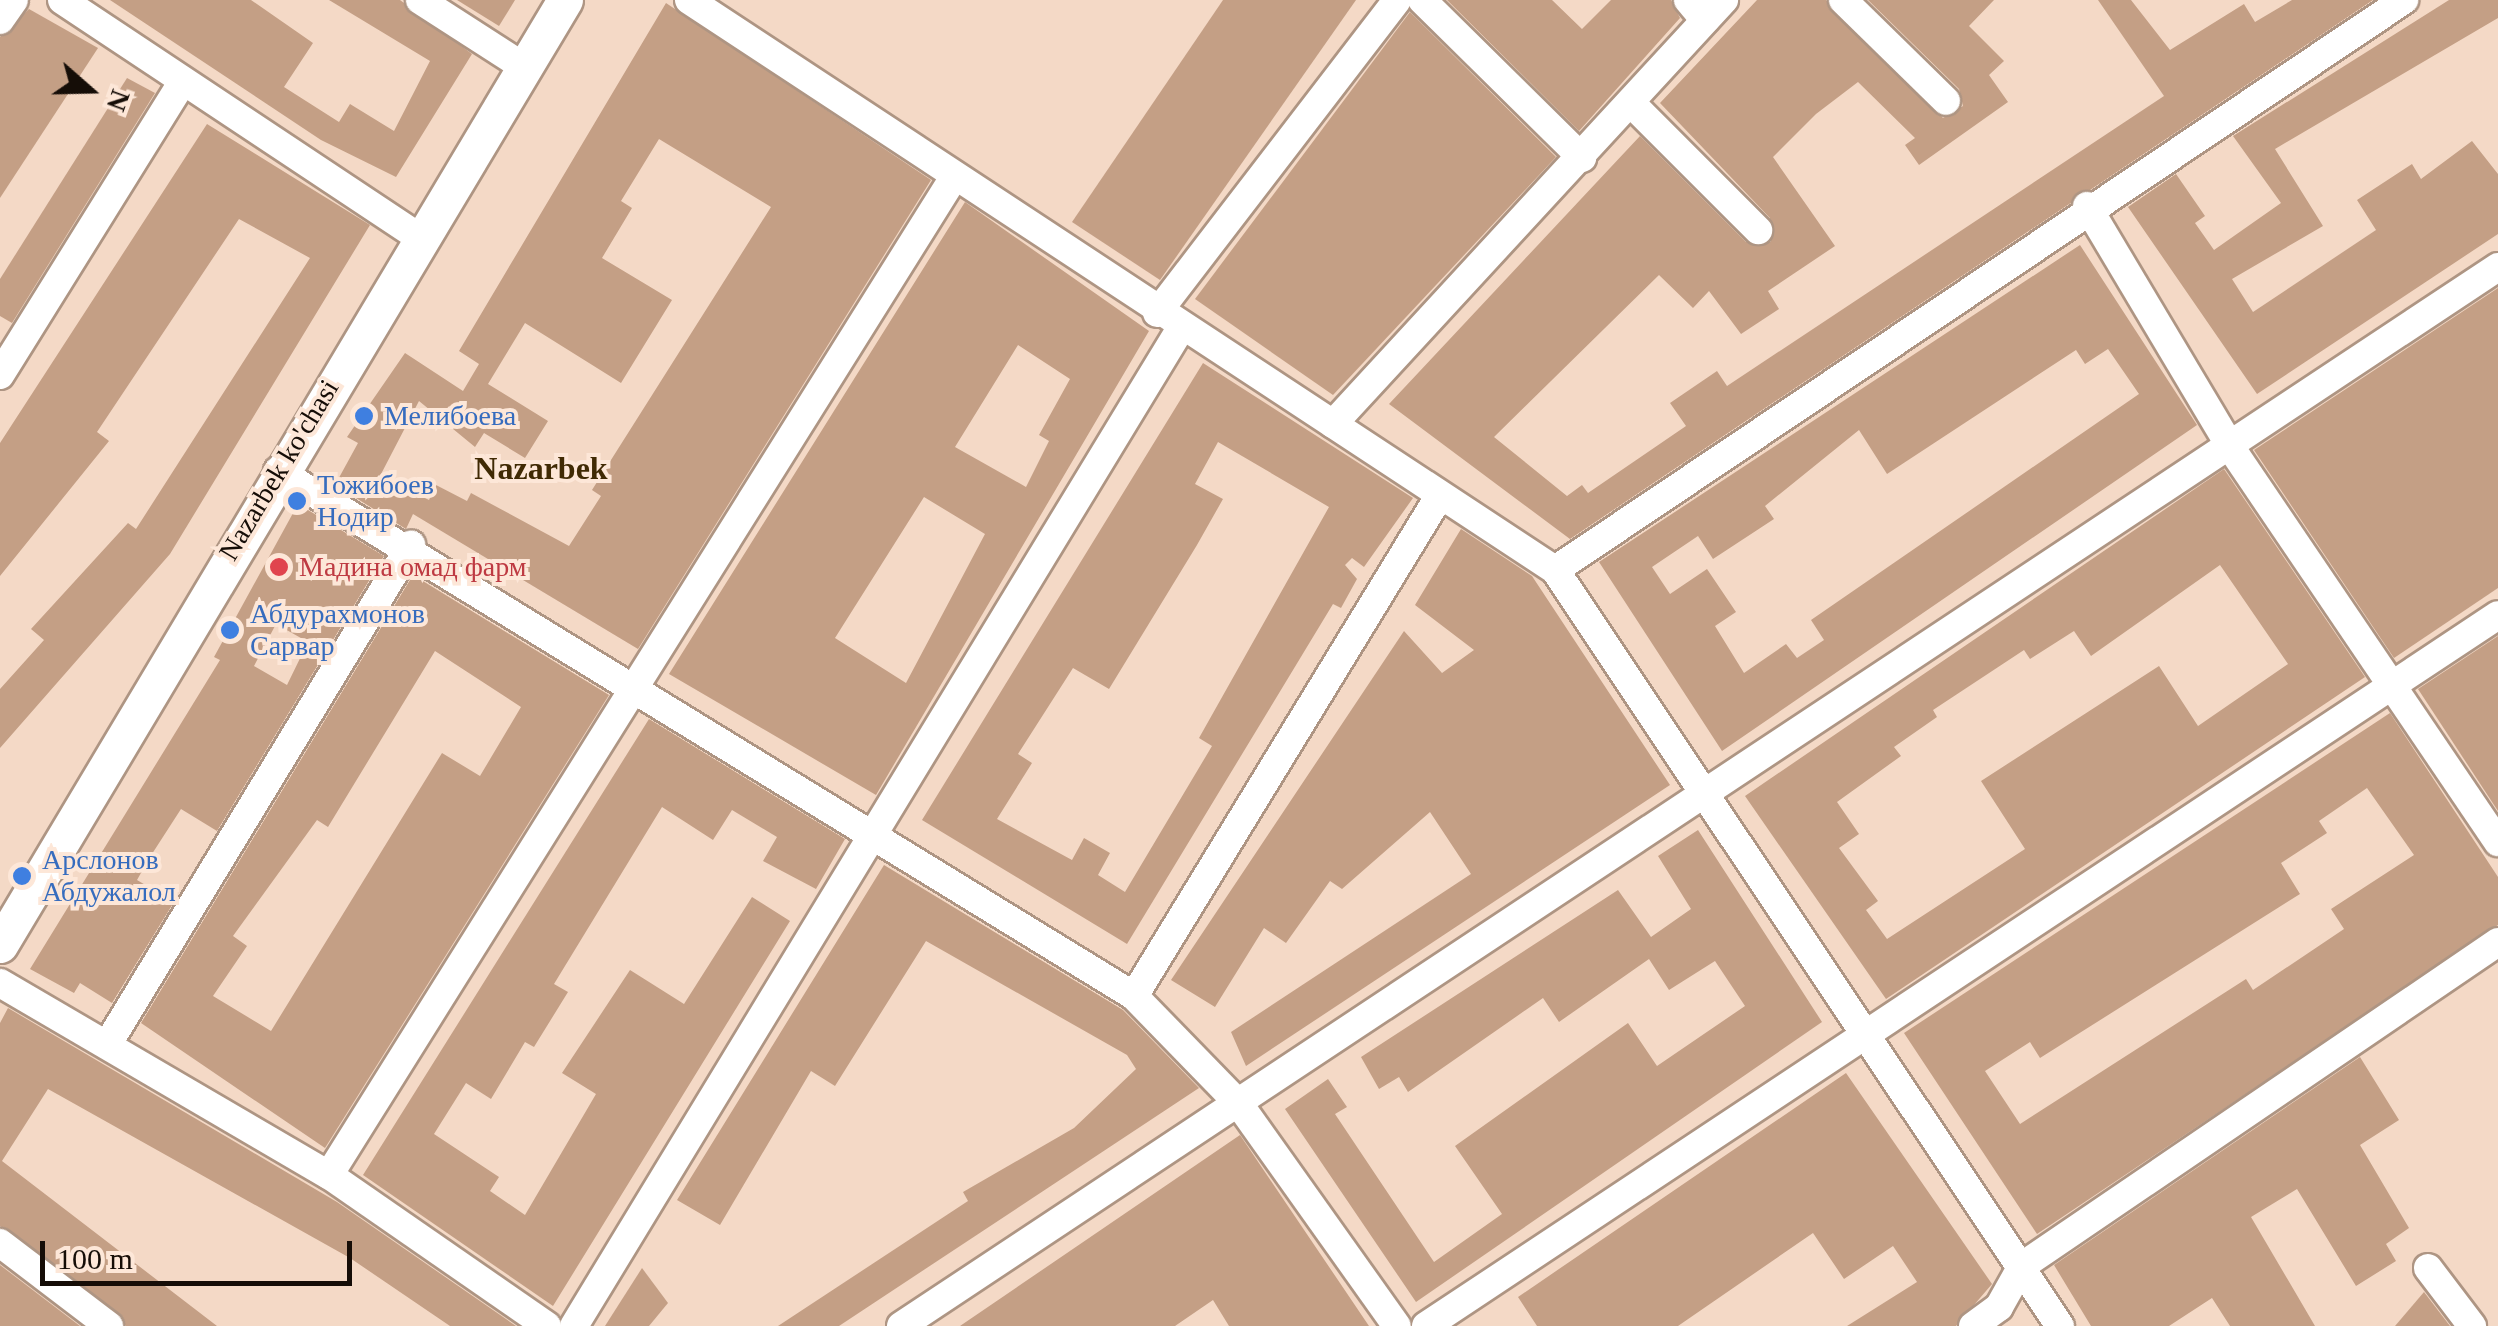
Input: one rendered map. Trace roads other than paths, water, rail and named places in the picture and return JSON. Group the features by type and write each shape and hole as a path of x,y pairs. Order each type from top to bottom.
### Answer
{"main road":[{"name":"Nazarbek ko'chasi","path":"0,945 278,471 566,0"}],"street":[{"path":"0,20 14,0"},
{"path":"62,0 182,84 419,237"},
{"path":"420,0 524,67"},
{"path":"689,0 1157,313 1555,570 2060,1326"},
{"path":"1157,313 1397,0"},
{"path":"1422,0 1582,158"},
{"path":"1843,0 1946,102"},
{"path":"1555,570 2088,206 2404,0"},
{"path":"1333,424 1631,104 1706,7"},
{"path":"4,359 182,84"},
{"path":"1631,104 1758,230"},
{"path":"329,1175 954,178"},
{"path":"2088,206 2231,448 2498,842"},
{"path":"901,1326 1706,799 2498,267"},
{"path":"574,1326 876,841 1181,328"},
{"path":"278,471 411,546 876,841 1134,996 1240,1104 1397,1326"},
{"path":"1134,996 1440,496"},
{"path":"109,1042 281,772 411,546"},
{"path":"1426,1326 2498,615"},
{"path":"1972,1326 1999,1308 2022,1266 2498,942"},
{"path":"0,983 109,1042 329,1175 546,1326"},
{"path":"0,1244 109,1326"},
{"path":"2428,1268 2472,1326"}],"place":[{"name":"Мелибоева","path":"364,416"},
{"name":"Тожибоев Нодир","path":"297,501"},
{"name":"Мадина омад фарм","path":"279,567"},
{"name":"Абдурахмонов Сарвар","path":"230,630"},
{"name":"Арслонов Абдужалол","path":"22,876"}],"district":[{"name":"Nazarbek","path":"541,468"}]}
